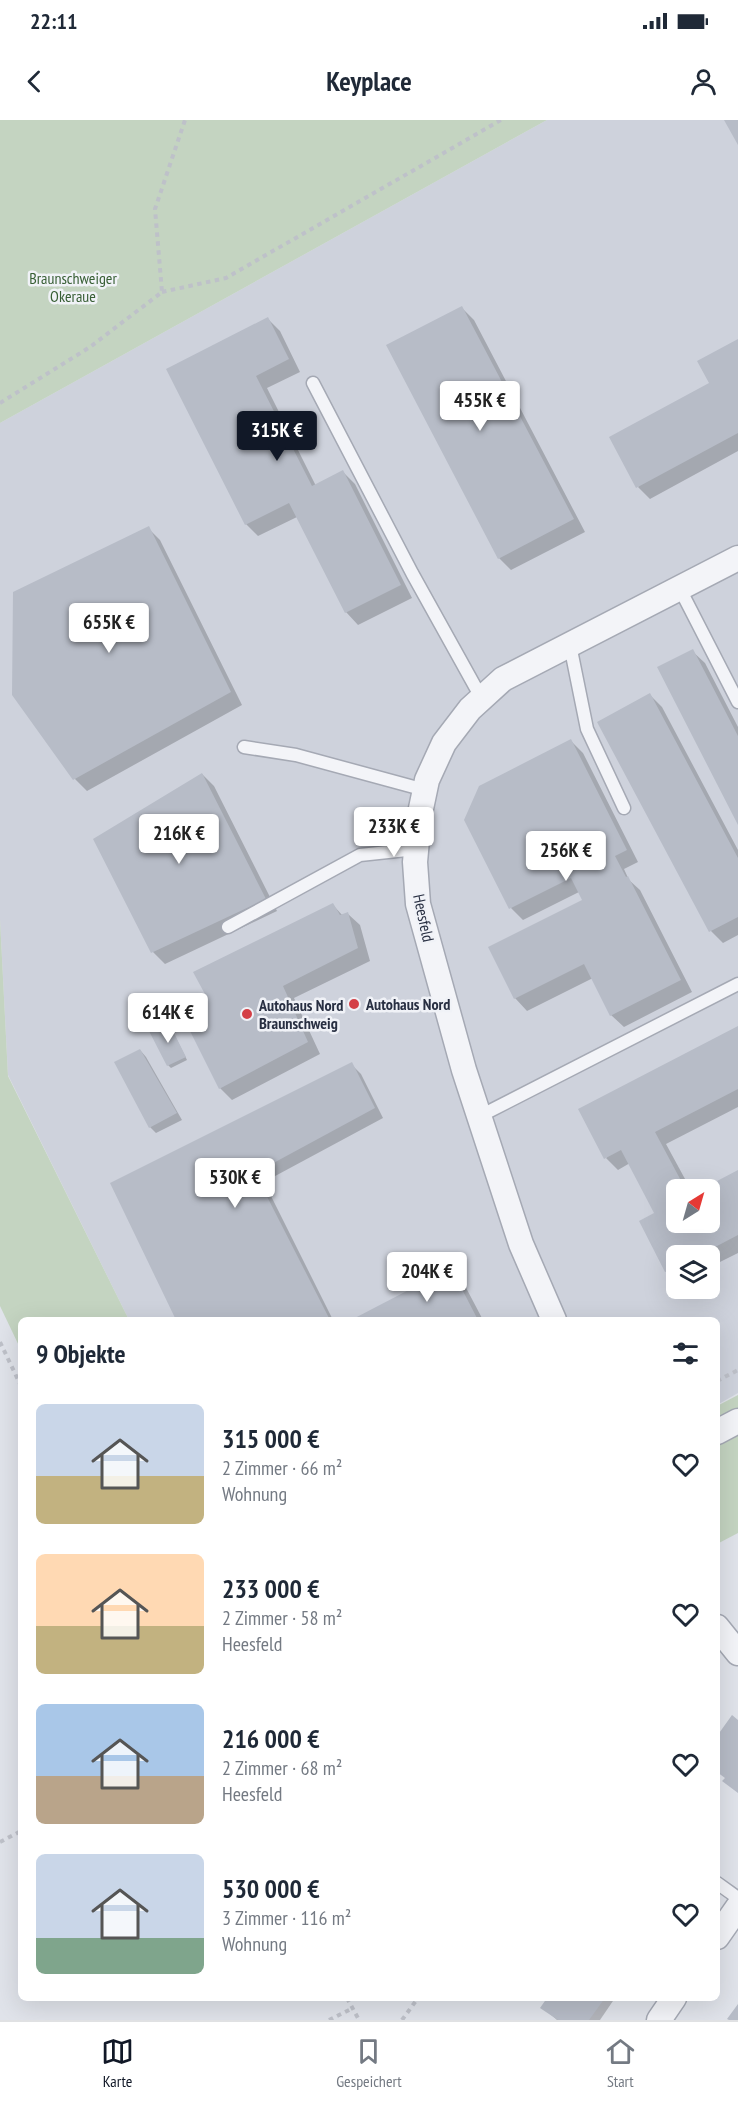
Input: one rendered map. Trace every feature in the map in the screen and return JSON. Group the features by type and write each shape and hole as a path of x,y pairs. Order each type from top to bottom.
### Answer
{"street":[{"name":"Heesfeld","path":"553,1317 521,1244 464,1070 418,904 416,849 425,790 444,743 470,709 503,679 738,558"},
{"path":"720,1430 738,1421"},
{"path":"720,1631 738,1653"},
{"path":"720,1933 738,1907"},
{"path":"659,2020 672,2001"}],"lane":[{"path":"313,383 412,573 482,699"},
{"path":"680,589 738,702"},
{"path":"570,645 587,729 624,808"},
{"path":"244,747 296,755 425,790"},
{"path":"228,927 360,855 416,849"},
{"path":"480,1116 738,984"},
{"path":"720,1885 738,1898"}],"path":[{"path":"162,292 155,208 185,120"},
{"path":"0,403 90,347 162,292 226,278 501,120"},
{"path":"0,1342 18,1380"},
{"path":"720,1379 738,1370"},
{"path":"0,1842 18,1833"},
{"path":"349,2001 359,2020"},
{"path":"402,2020 416,2001"},
{"path":"329,2020 353,2008"}],"shaded area":[{"path":"547,120 738,120 738,1393 720,1403 720,1317 128,1317 8,1075 0,919 0,423"}],"green space":[{"name":"Braunschweiger Okeraue","path":"0,120 547,120 0,423"},
{"path":"0,919 8,1076 128,1317 18,1317 18,1344 0,1306"},
{"path":"738,1395 738,1533 720,1542 720,1404"}],"building":[{"path":"724,120 738,120 738,145"},
{"path":"462,306 574,519 498,559 386,345"},
{"path":"268,317 289,359 256,376 312,486 343,470 401,585 345,613 289,503 245,525 166,369"},
{"path":"738,339 738,433 636,488 609,437 709,383 697,361"},
{"path":"149,526 231,692 73,780 12,695 13,592"},
{"path":"693,649 738,736 738,825 657,667"},
{"path":"650,693 738,858 738,917 709,932 597,722"},
{"path":"571,739 627,850 615,856 626,877 628,876 681,980 610,1016 584,964 514,999 488,947 582,900 571,878 509,909 464,820 479,786"},
{"path":"202,773 266,899 151,953 93,839"},
{"path":"333,903 340,915 348,912 358,948 283,986 308,1042 219,1089 179,1009 206,996 193,972"},
{"path":"168,1021 186,1057 167,1066 149,1031"},
{"path":"738,1026 738,1089 655,1132 680,1179 666,1179 666,1233 720,1233 720,1179 738,1170 738,1235 719,1245 666,1245 665,1272 639,1221 654,1213 621,1150 604,1159 578,1109"},
{"path":"140,1049 177,1113 149,1128 114,1062"},
{"path":"352,1062 375,1108 255,1173 328,1317 175,1317 110,1183"},
{"path":"451,1268 476,1317 357,1317"},
{"path":"732,1715 738,1720 738,1793 722,1781 725,1778 720,1774 720,1732"},
{"path":"545,2001 603,2001 589,2020 558,2020 540,2008"},
{"path":"738,2004 738,2020 727,2019"}],"place":[{"name":"Autohaus Nord","path":"354,1004"},
{"name":"Autohaus Nord Braunschweig","path":"247,1014"}]}
